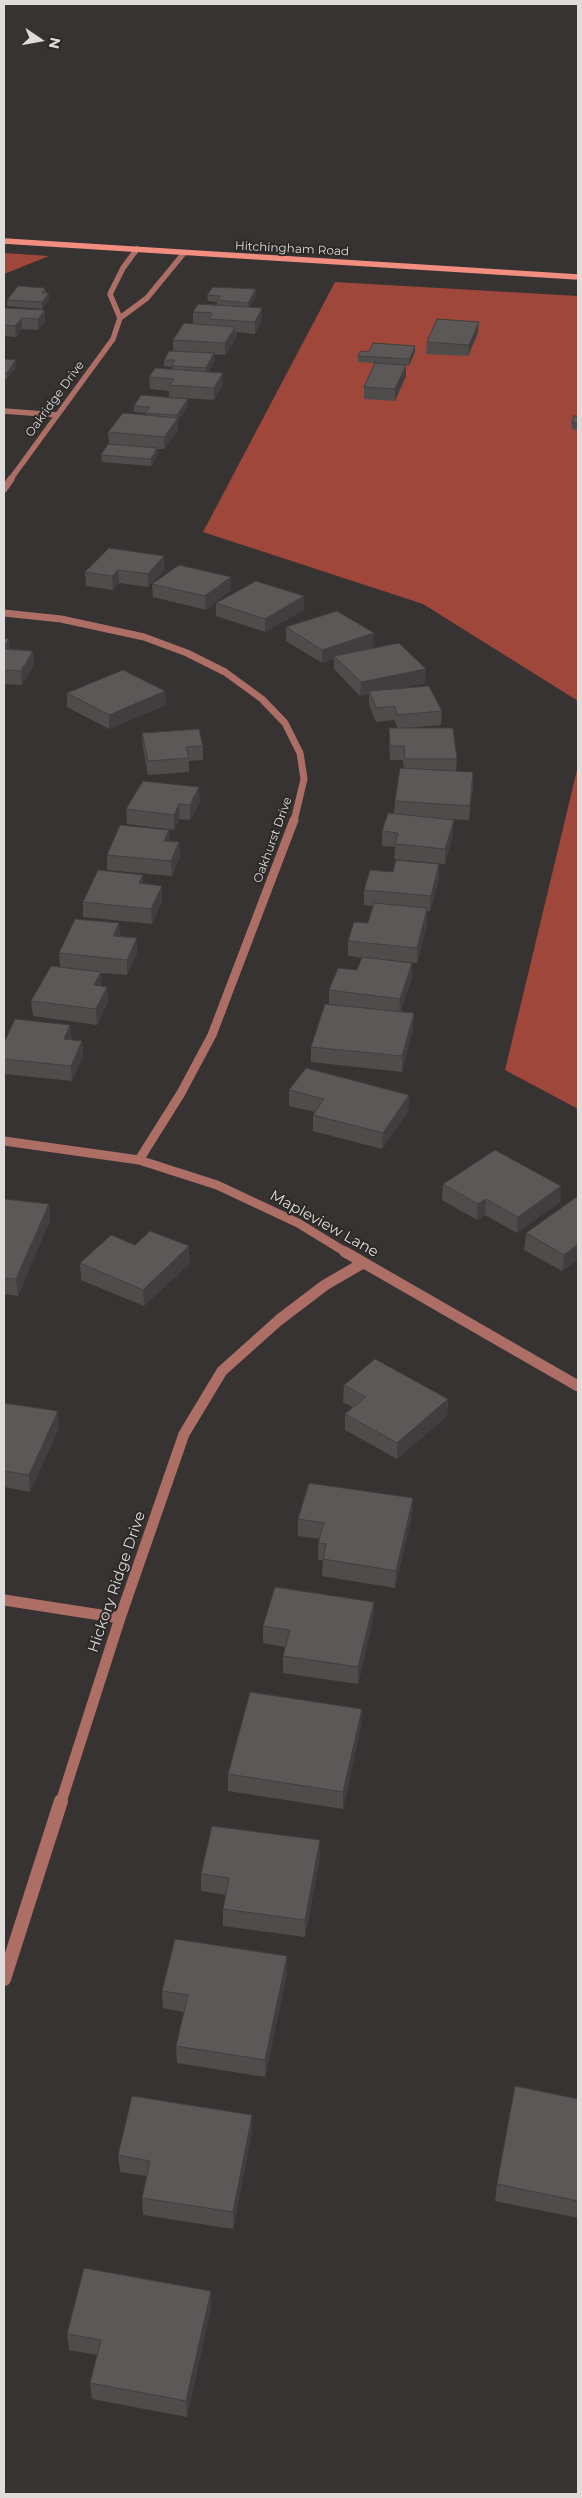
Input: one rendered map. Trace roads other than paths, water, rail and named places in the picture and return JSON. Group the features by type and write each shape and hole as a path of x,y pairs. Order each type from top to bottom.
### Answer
{"street":[{"name":"Hitchingham Road","path":"4,241 578,277"},
{"path":"137,249 123,268 110,294 120,318 147,298 184,253"},
{"name":"Oakridge Drive","path":"4,489 113,339 120,318"},
{"path":"4,411 57,415"},
{"name":"Oakhurst Drive","path":"4,614 61,619 93,625 144,637 187,653 226,672 262,699 285,723 300,752 304,779 297,812 212,1035 181,1093 139,1160"},
{"name":"Mapleview Lane","path":"4,1141 139,1160 226,1189 298,1222 363,1263 578,1386"},
{"name":"Hickory Ridge Drive","path":"4,1979 120,1618 184,1434 222,1371 279,1320 325,1286 363,1263"},
{"path":"4,1600 120,1618"}]}
